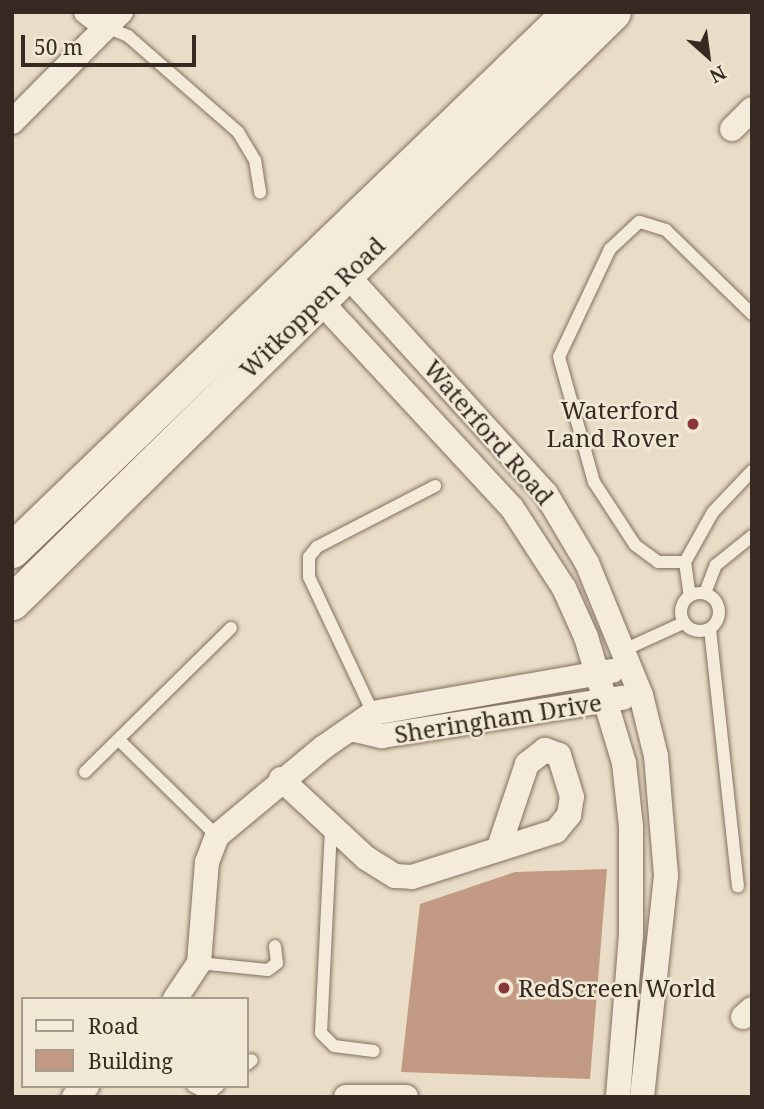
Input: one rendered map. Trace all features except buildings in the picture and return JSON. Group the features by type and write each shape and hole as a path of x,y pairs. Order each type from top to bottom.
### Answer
{"main road":[{"name":"Witkoppen Road","path":"12,550 320,247 570,12"},
{"name":"Witkoppen Road","path":"12,602 612,12"}],"street":[{"path":"12,122 104,17"},
{"path":"732,129 752,109"},
{"name":"Waterford Road","path":"320,247 546,494 587,564 642,695 664,819 662,937 642,1097"},
{"name":"Waterford Road","path":"294,274 512,508 564,588 599,674 607,701 631,826 631,935 618,1097"},
{"name":"Sheringham Drive","path":"176,997 199,963 206,862 217,836 281,779 364,722 599,674 628,659"},
{"name":"Sheringham Drive","path":"364,722 382,736 642,695"},
{"path":"281,779 366,858 403,878 429,876 499,847"},
{"path":"631,935 662,937"},
{"path":"346,1097 406,1097"}],"lane":[{"path":"104,17 238,132 255,160 260,192"},
{"path":"685,562 658,562 635,545 594,482 559,357 610,249 639,222 666,230 752,314"},
{"path":"690,596 685,562 713,512 752,471"},
{"path":"364,722 309,577 309,557 317,547 435,486"},
{"path":"705,593 716,565 752,536"},
{"path":"705,593 690,596 681,607 683,622 695,631 710,629"},
{"path":"705,593 719,609 710,629 738,886"},
{"path":"628,659 683,622"},
{"path":"85,772 231,628"},
{"path":"119,740 217,836"},
{"path":"331,828 321,1033 334,1046 374,1051"},
{"path":"199,963 268,970 277,963 275,946"},
{"path":"197,1088 208,1094 216,1088"}],"place":[{"name":"Waterford Land Rover","path":"693,424"},
{"name":"RedScreen World","path":"504,988"}]}
